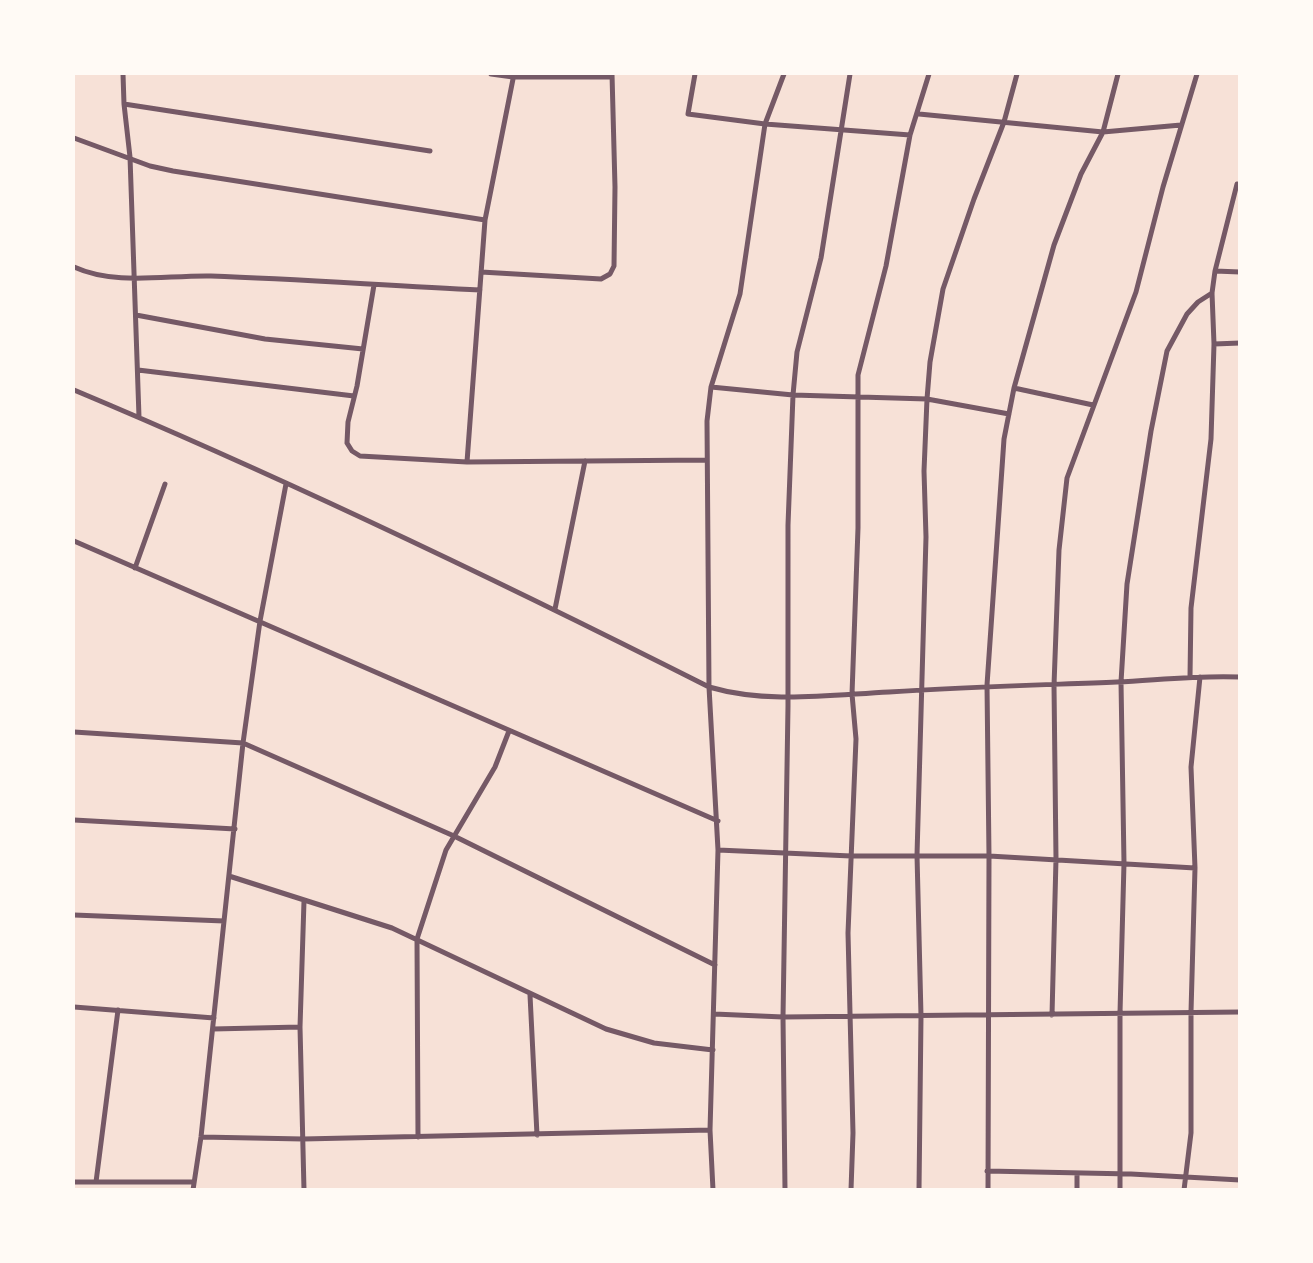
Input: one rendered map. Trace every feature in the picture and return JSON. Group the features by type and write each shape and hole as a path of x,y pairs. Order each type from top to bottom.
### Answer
{"street":[{"path":"123,74 130,157 139,417"},
{"path":"481,272 601,279 610,274 614,266 612,75 491,74"},
{"path":"695,74 688,114 765,124 910,135"},
{"path":"713,1189 710,1130 718,821 709,687 707,421 711,387 740,294 765,124 784,74"},
{"path":"785,1189 783,1017 788,525 793,395 797,352 821,258 850,74"},
{"path":"851,1189 852,1017 848,933 856,739 852,694 858,528 858,375 886,266 910,135 919,114 929,74"},
{"path":"919,1189 917,855 926,537 924,471 930,362 943,289 1004,122 1017,74"},
{"path":"988,1189 989,856 986,685 1004,439 1014,388 1054,245 1082,174 1103,132 1118,74"},
{"path":"1052,1015 1056,859 1054,685 1059,550 1067,478 1136,292 1197,74"},
{"path":"467,462 485,220 513,75"},
{"path":"124,104 430,151"},
{"path":"919,114 1103,132 1181,125"},
{"path":"74,138 150,166 173,171 485,220"},
{"path":"1190,677 1191,608 1211,439 1214,344 1212,293 1237,184"},
{"path":"74,267 90,275 114,279 191,276 480,290"},
{"path":"1215,271 1240,272"},
{"path":"374,285 350,406 347,443 352,452 360,456 467,462 707,460"},
{"path":"1120,1189 1120,1013 1125,863 1121,682 1127,584 1151,431 1167,351 1188,314 1198,302 1212,293"},
{"path":"136,315 265,339 363,349"},
{"path":"1214,344 1240,343"},
{"path":"138,370 354,396"},
{"path":"711,387 793,395 927,399 1010,414"},
{"path":"1014,388 1093,405"},
{"path":"74,390 139,417 555,609 709,687 747,696 787,698 986,685 1054,685 1190,677 1240,677"},
{"path":"555,609 585,461"},
{"path":"135,568 165,484"},
{"path":"193,1189 201,1137 243,743 260,621 286,484"},
{"path":"74,541 718,821"},
{"path":"1184,1189 1191,1143 1195,868 1191,767 1200,677"},
{"path":"418,1137 417,939 446,850 495,767 509,731"},
{"path":"74,732 243,743 454,836 715,965"},
{"path":"74,820 235,829"},
{"path":"718,850 851,856 989,856 1195,868"},
{"path":"229,876 392,928 606,1029 637,1039 713,1050"},
{"path":"304,901 300,1027 304,1189"},
{"path":"74,915 224,921"},
{"path":"530,995 537,1135"},
{"path":"74,1007 214,1018"},
{"path":"96,1182 118,1010"},
{"path":"714,1014 852,1017 1240,1012"},
{"path":"213,1029 300,1027"},
{"path":"201,1137 303,1139 710,1130"},
{"path":"988,1171 1120,1173 1240,1180"},
{"path":"1077,1172 1077,1189"},
{"path":"74,1182 194,1182"}]}
